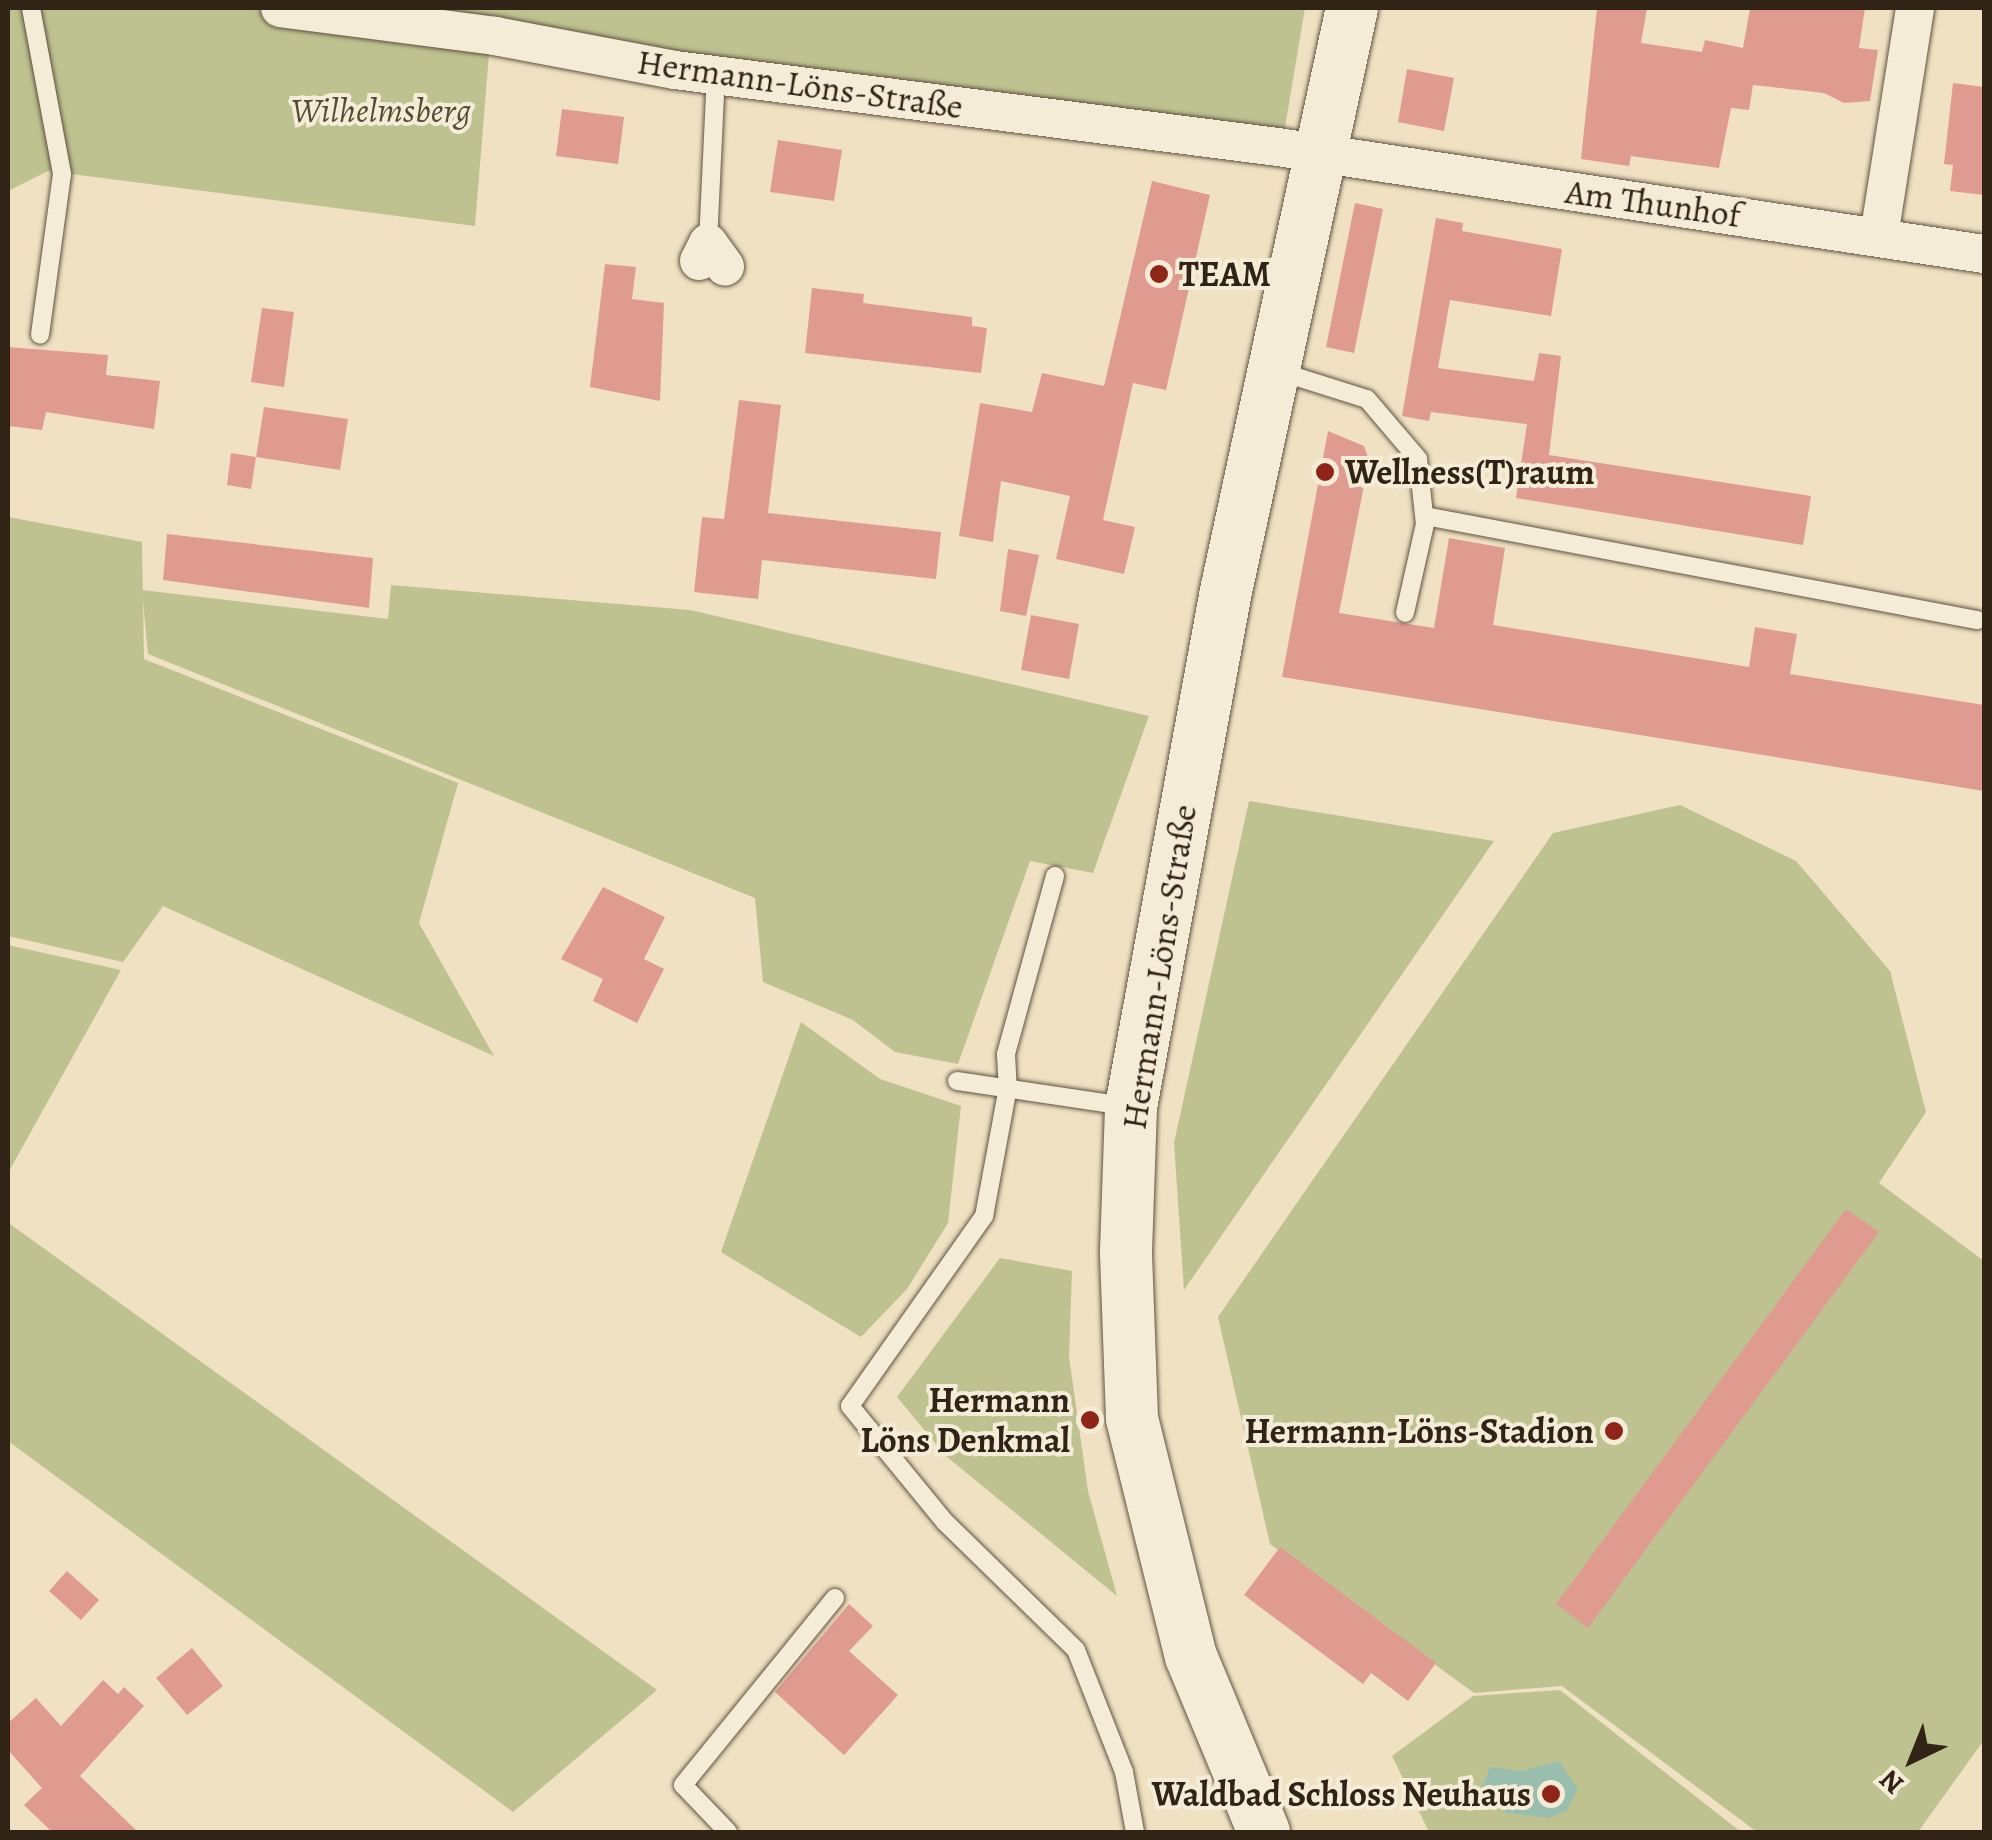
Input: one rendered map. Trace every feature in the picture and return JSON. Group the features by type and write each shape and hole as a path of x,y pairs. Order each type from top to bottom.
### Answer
{"street":[{"name":"Hermann-Löns-Straße","path":"280,8 716,75 1321,154"},
{"name":"Hermann-Löns-Straße","path":"1264,1832 1191,1658 1132,1418 1126,1251 1130,1107 1226,592 1278,371 1352,8"},
{"path":"1879,236 1915,8"},
{"name":"Am Thunhof","path":"1321,154 1984,254"}],"lane":[{"path":"31,8 62,174 40,334"},
{"path":"710,257 716,75"},
{"path":"1278,371 1367,399 1398,428 1418,458 1425,516 1405,613"},
{"path":"1425,516 1977,620"},
{"path":"1056,876 1006,1054 1008,1087 984,1216 850,1406 944,1522 1076,1650 1124,1772 1136,1832"},
{"path":"957,1081 1130,1107"},
{"path":"728,1832 683,1785 835,1598"}],"green space":[{"name":"Wilhelmsberg","path":"8,8 1305,8 1283,139 491,29 475,226 48,171 8,191"},
{"path":"8,517 142,542 144,659 458,783 419,923 494,1056 163,906 123,962 8,936"},
{"path":"391,585 690,610 1149,716 1093,873 1030,861 958,1064 895,1052 853,1020 763,982 755,898 148,654 142,590 388,619"},
{"path":"1249,801 1494,841 1184,1290 1174,1143"},
{"name":"Hermann-Löns-Stadion","path":"1680,805 1796,861 1890,971 1926,1112 1879,1183 1984,1261 1984,1740 1918,1832 1757,1832 1562,1686 1474,1693 1270,1544 1218,1317 1553,833"},
{"path":"8,945 121,970 8,1173"},
{"path":"801,1022 880,1079 961,1106 948,1223 907,1289 861,1337 721,1252"},
{"path":"10,1224 657,1690 513,1812 8,1441"},
{"path":"1000,1258 1072,1271 1069,1357 1088,1491 1117,1596 947,1457 897,1397"},
{"name":"Waldbad Schloss Neuhaus","path":"1560,1690 1741,1832 1429,1832 1392,1756 1473,1696"}],"shaded area":[{"path":"1559,1761 1578,1789 1567,1810 1549,1818 1506,1813 1482,1787 1490,1767 1522,1771"}],"building":[{"path":"1597,8 1647,8 1641,43 1702,52 1705,40 1743,48 1750,8 1865,8 1859,48 1878,50 1870,101 1844,103 1824,93 1753,85 1749,110 1731,108 1719,168 1631,156 1629,166 1581,159"},
{"path":"1407,69 1454,78 1444,131 1398,122"},
{"path":"1953,83 1984,87 1984,195 1950,191 1953,165 1944,164"},
{"path":"562,109 624,117 618,164 556,156"},
{"path":"778,140 842,150 834,201 770,192"},
{"path":"1152,181 1210,195 1166,390 1133,383 1103,520 1135,527 1124,574 1056,559 1070,496 1001,481 993,542 959,536 980,403 1032,412 1042,373 1104,386"},
{"path":"1355,203 1383,209 1354,353 1326,347"},
{"path":"1436,218 1463,223 1462,231 1562,249 1551,316 1450,300 1438,368 1534,381 1539,353 1561,356 1549,455 1811,496 1803,545 1516,498 1527,424 1431,412 1429,421 1402,416"},
{"path":"605,264 636,267 632,299 664,303 660,401 590,387"},
{"path":"812,288 864,294 863,303 972,317 972,326 987,328 981,373 805,353"},
{"path":"262,308 294,312 284,387 251,382"},
{"path":"8,347 108,355 106,375 160,381 154,429 46,412 42,430 8,426"},
{"path":"739,400 781,405 768,513 941,532 936,579 762,560 758,599 694,592 702,517 724,519"},
{"path":"264,407 348,419 340,470 256,457"},
{"path":"1328,431 1364,446 1369,460 1339,613 1434,628 1449,538 1505,548 1493,625 1749,667 1755,627 1797,634 1790,674 1984,705 1984,791 1282,677"},
{"path":"231,453 256,457 251,489 227,485"},
{"path":"167,534 373,558 369,608 163,580"},
{"path":"1008,549 1039,555 1026,616 1000,611"},
{"path":"1031,615 1079,624 1069,679 1021,670"},
{"path":"603,887 665,917 644,959 664,969 637,1023 593,1001 603,979 561,959"},
{"path":"1846,1209 1879,1232 1588,1628 1556,1604"},
{"path":"1280,1547 1436,1663 1408,1701 1371,1673 1363,1684 1244,1595"},
{"path":"67,1571 99,1600 81,1620 49,1591"},
{"path":"849,1604 873,1626 849,1651 898,1695 844,1755 775,1692"},
{"path":"192,1648 223,1686 187,1715 156,1678"},
{"path":"103,1680 118,1694 124,1687 144,1706 80,1776 138,1832 52,1832 24,1805 42,1788 8,1750 8,1723 36,1698 61,1726"}],"place":[{"name":"TEAM","path":"1159,274"},
{"name":"Wellness(T)raum","path":"1325,472"},
{"name":"Hermann Löns Denkmal","path":"1090,1420"},
{"name":"Hermann-Löns-Stadion","path":"1614,1431"},
{"name":"Waldbad Schloss Neuhaus","path":"1551,1794"}]}
